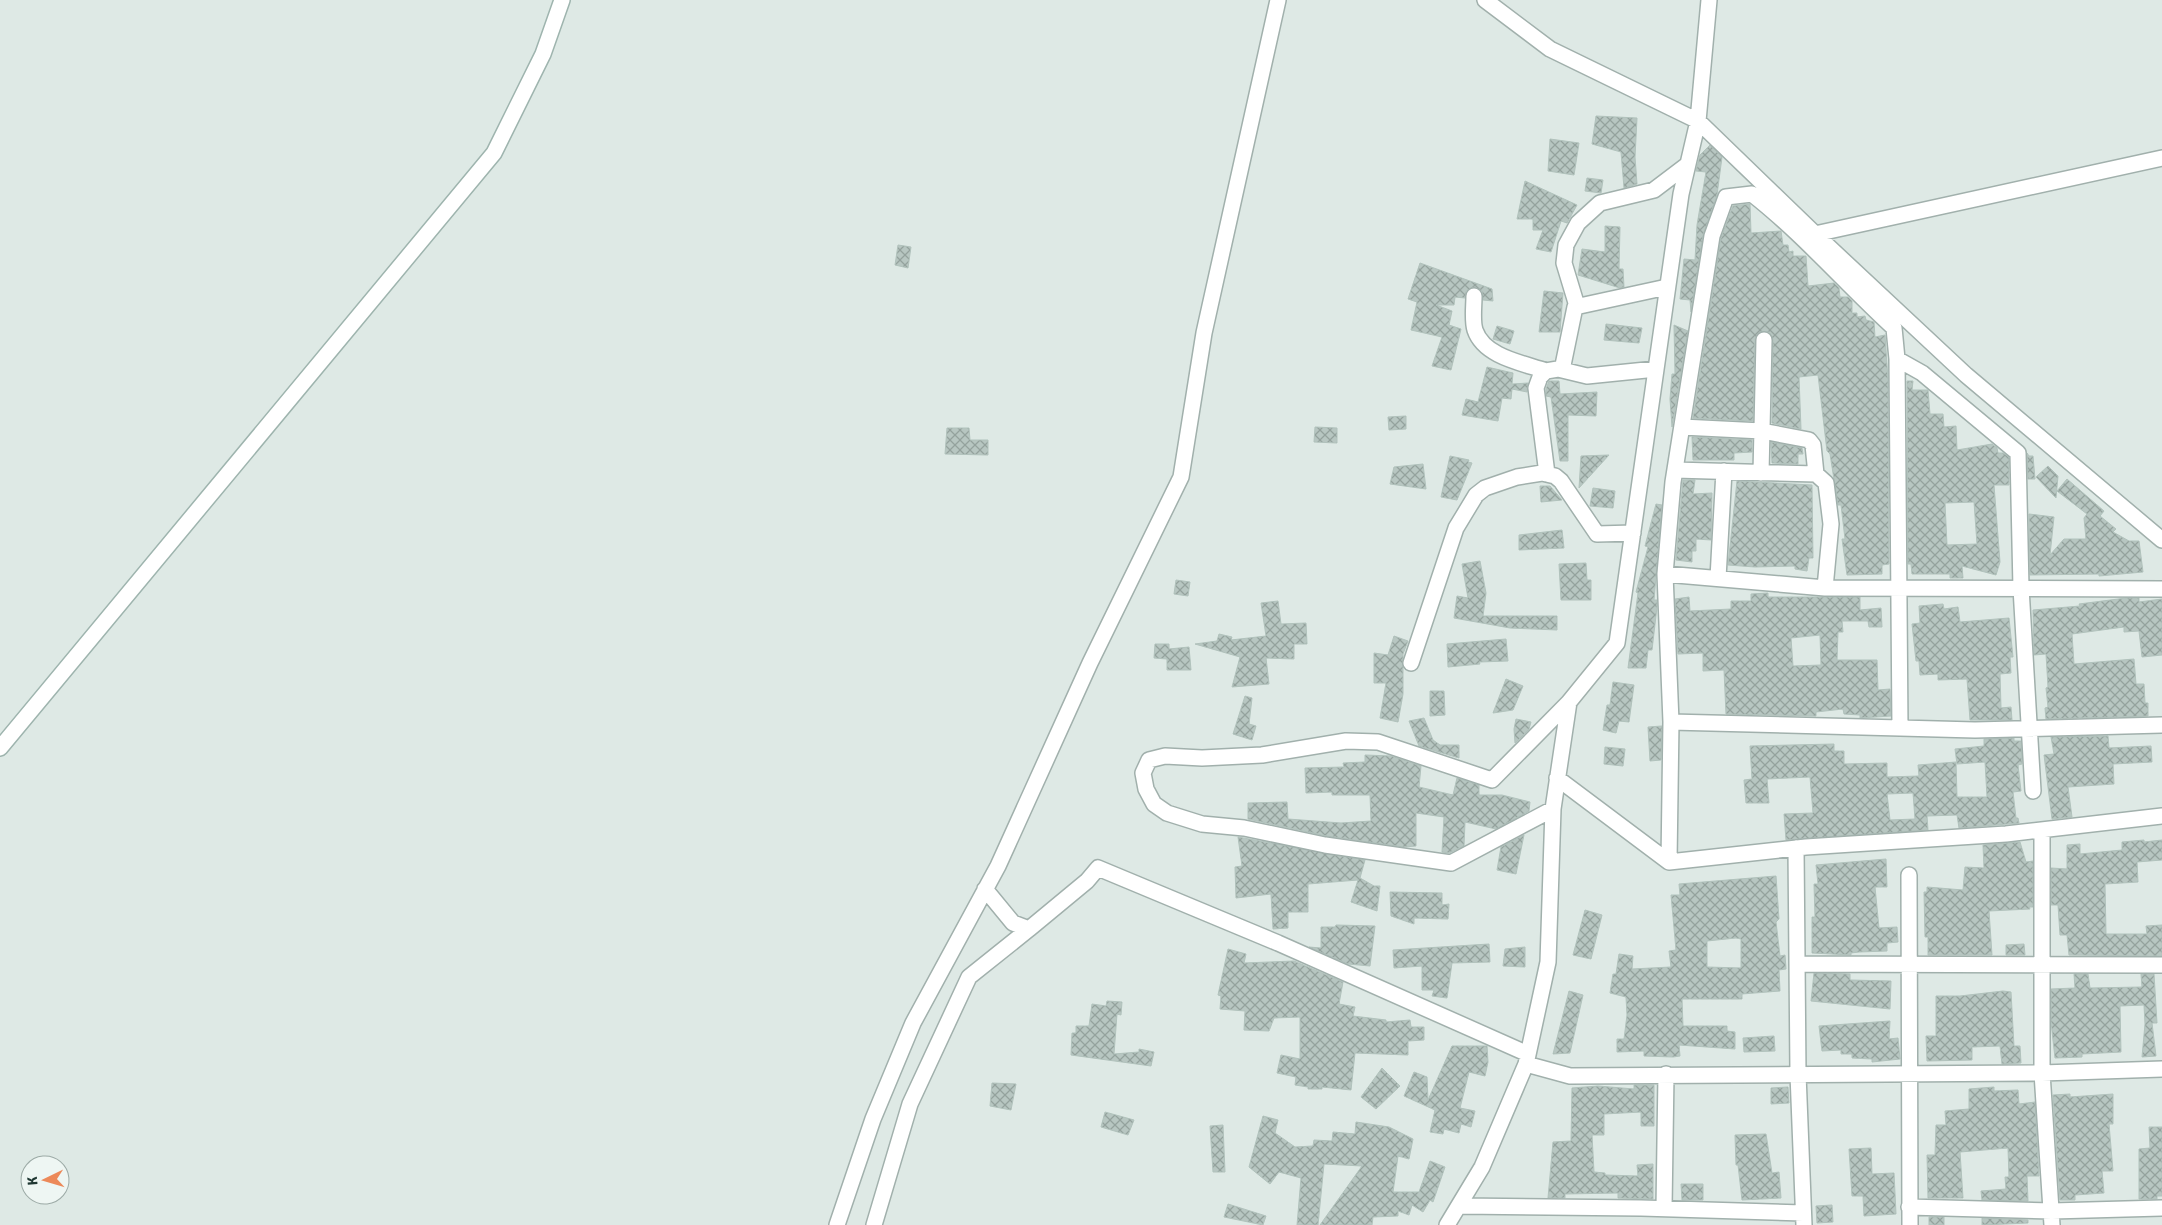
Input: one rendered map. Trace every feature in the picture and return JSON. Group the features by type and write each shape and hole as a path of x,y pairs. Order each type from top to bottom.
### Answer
{"street":[{"path":"0,748 494,153 543,54 562,0"},
{"path":"837,1225 873,1119 913,1023 985,889 1037,782 1090,663 1181,477 1204,333 1278,0"},
{"path":"1484,0 1550,49 1698,120 1815,234 1966,375 2162,540"},
{"path":"1553,809 1451,863 1325,845 1244,828 1202,824 1167,813 1154,804 1146,789 1143,774 1149,760 1165,756 1202,758 1262,755 1346,741 1385,744 1492,780 1569,702 1617,643 1667,287 1687,165 1698,120 1709,0"},
{"path":"1815,234 2162,158"},
{"path":"1578,306 1564,263 1566,245 1578,223 1600,203 1654,190 1687,165"},
{"path":"1669,862 1671,722 1665,574 1676,470 1712,236 1726,197 1752,194 1786,221 1839,276 1894,328 1897,359 1900,728"},
{"path":"1547,474 1536,388 1540,377 1554,370 1574,310 1578,306 1667,287"},
{"path":"1474,296 1475,330 1484,345 1495,353 1554,370 1587,376 1656,369"},
{"path":"1761,472 1764,340"},
{"path":"1897,359 1922,373 2018,452 2021,588 2033,791"},
{"path":"1682,427 1762,432 1809,440 1813,445 1816,474"},
{"path":"1676,470 1816,474 1826,483 1831,524 1825,588"},
{"path":"1718,578 1724,471"},
{"path":"1411,663 1456,528 1476,495 1486,488 1517,477 1547,474 1561,481 1597,534 1633,533"},
{"path":"1665,574 1825,588 2162,589"},
{"path":"1447,1225 1482,1167 1527,1059 1548,962 1553,809 1569,702"},
{"path":"1671,722 1975,730 2162,725"},
{"path":"1557,778 1669,862 1796,848 2042,830 2162,816"},
{"path":"2042,830 2042,1073 2052,1218"},
{"path":"1460,1206 1664,1208 1803,1219 1798,1074 1796,848"},
{"path":"874,1225 910,1104 969,977 1087,880 1098,868 1278,944 1527,1059 1570,1076 2042,1073 2162,1069"},
{"path":"1909,875 1910,1225"},
{"path":"985,889 1013,923 1029,929"},
{"path":"1797,964 1908,966 2162,965"},
{"path":"1664,1208 1666,1074"},
{"path":"1909,1208 2052,1218 2162,1208"}],"building":[{"path":"1596,116 1637,118 1635,157 1637,184 1624,188 1621,152 1592,144"},
{"path":"1550,139 1579,143 1574,175 1548,171"},
{"path":"1710,145 1722,157 1717,195 1703,235 1691,312 1690,300 1680,299 1684,259 1695,260 1697,225 1706,172 1696,171 1700,155"},
{"path":"1587,178 1603,180 1601,193 1585,191"},
{"path":"1525,181 1577,205 1567,223 1561,221 1551,252 1536,249 1543,230 1533,230 1533,219 1517,219"},
{"path":"1750,204 1751,233 1781,231 1783,245 1788,245 1789,252 1793,251 1793,256 1806,256 1808,286 1834,283 1839,288 1840,297 1848,297 1852,301 1852,313 1857,313 1857,317 1865,316 1866,320 1874,322 1875,337 1885,335 1888,380 1889,564 1882,565 1882,574 1847,575 1842,539 1845,539 1841,505 1838,505 1830,454 1827,451 1818,375 1799,377 1801,429 1772,423 1773,340 1769,332 1760,332 1755,339 1753,421 1693,418 1721,238 1733,206"},
{"path":"1605,226 1620,227 1619,269 1623,269 1624,287 1620,288 1578,275 1582,249 1605,252"},
{"path":"898,245 911,247 908,268 895,265"},
{"path":"1420,263 1492,289 1493,301 1483,300 1482,291 1474,287 1466,291 1465,298 1455,297 1454,305 1436,305 1452,311 1449,325 1461,329 1451,370 1432,366 1442,337 1411,330 1417,302 1408,299"},
{"path":"1544,291 1563,293 1560,332 1539,332"},
{"path":"1606,324 1642,328 1639,343 1604,340"},
{"path":"1674,325 1688,331 1672,427 1670,399 1672,374 1675,374"},
{"path":"1497,326 1514,331 1510,344 1493,339"},
{"path":"1487,367 1513,373 1512,384 1528,383 1527,392 1512,389 1511,399 1502,398 1498,421 1462,415 1466,399 1478,402"},
{"path":"1549,381 1559,381 1560,394 1597,392 1596,416 1568,415 1568,461 1560,461 1551,397 1546,396"},
{"path":"1907,381 1913,381 1912,390 1928,390 1930,414 1943,414 1944,427 1956,426 1957,450 1992,444 1997,448 1998,453 2003,453 2009,457 2009,485 1994,485 2000,562 1996,575 1962,566 1963,578 1950,578 1950,574 1912,574 1911,564 1908,564","holes":["1974,502 1977,544 1947,545 1945,503"]},
{"path":"1406,416 1406,429 1389,430 1388,417"},
{"path":"1315,427 1337,428 1337,443 1314,442"},
{"path":"947,428 969,428 970,440 988,440 988,455 945,454"},
{"path":"1692,437 1752,440 1752,452 1734,453 1734,460 1693,460"},
{"path":"1771,442 1802,448 1803,454 1798,454 1798,464 1772,463"},
{"path":"2027,453 2029,456 2033,456 2035,479 2028,479"},
{"path":"1609,455 1579,488 1581,456"},
{"path":"1450,456 1469,460 1468,462 1472,463 1457,500 1441,497"},
{"path":"1423,464 1426,489 1390,484 1394,467"},
{"path":"2048,466 2058,476 2056,498 2036,477"},
{"path":"2067,479 2104,511 2100,516 2116,529 2113,532 2129,541 2139,541 2143,572 2099,576 2099,574 2030,575 2029,514 2054,517 2050,555 2064,539 2086,539 2084,518 2087,514 2057,491"},
{"path":"1683,480 1695,480 1693,494 1712,493 1711,540 1696,539 1696,551 1692,551 1692,562 1676,560"},
{"path":"1737,481 1812,485 1813,558 1809,558 1807,571 1795,569 1795,566 1755,567 1728,565"},
{"path":"1540,486 1550,486 1562,500 1541,502"},
{"path":"1593,488 1615,491 1613,508 1590,506"},
{"path":"1656,504 1662,505 1654,600 1657,600 1657,607 1652,650 1648,650 1646,668 1628,668 1638,593 1636,592 1648,547 1645,546"},
{"path":"1562,530 1564,548 1519,550 1519,535"},
{"path":"1480,561 1486,593 1483,616 1557,616 1557,630 1510,628 1454,618 1457,596 1468,598 1462,564"},
{"path":"1586,563 1587,580 1591,580 1591,600 1561,600 1559,564"},
{"path":"1176,580 1190,582 1188,596 1174,594"},
{"path":"1768,593 1768,597 1860,597 1860,610 1881,608 1882,627 1869,627 1868,621 1842,621 1843,632 1838,632 1837,660 1877,660 1878,690 1890,689 1891,716 1860,718 1860,715 1844,714 1843,709 1816,712 1816,716 1726,714 1724,670 1703,671 1703,653 1678,654 1675,599 1689,597 1690,611 1731,609 1731,601 1751,601 1751,594","holes":["1820,635 1821,665 1793,666 1791,638"]},
{"path":"2139,598 2139,602 2162,599 2162,655 2142,657 2139,631 2124,632 2124,627 2072,634 2074,664 2134,659 2136,684 2144,684 2145,703 2148,703 2148,716 2046,719 2045,708 2048,707 2046,688 2048,687 2046,654 2034,655 2033,610 2080,606 2079,604"},
{"path":"1278,601 1281,624 1306,623 1307,644 1294,644 1294,659 1266,658 1269,684 1232,687 1240,657 1195,644 1217,641 1219,634 1232,637 1231,640 1266,636 1261,603"},
{"path":"1943,604 1944,609 1958,607 1960,622 2009,618 2013,657 2010,657 2011,673 2000,674 2001,708 2011,707 2012,720 1970,720 1967,679 1938,680 1938,674 1920,675 1919,661 1916,661 1912,624 1920,623 1919,606"},
{"path":"1394,636 1408,641 1403,654 1403,694 1398,722 1380,718 1386,683 1374,683 1374,653 1388,655"},
{"path":"1506,639 1508,661 1479,662 1480,664 1448,667 1447,644"},
{"path":"1155,644 1169,644 1169,649 1189,647 1191,670 1167,670 1167,659 1154,658"},
{"path":"1506,679 1523,686 1513,710 1493,713"},
{"path":"1613,682 1634,685 1629,722 1619,721 1616,733 1603,730 1607,705 1610,705"},
{"path":"1430,691 1444,691 1445,715 1430,716"},
{"path":"1245,696 1252,698 1249,724 1256,726 1252,740 1233,734"},
{"path":"1424,718 1433,740 1440,745 1459,745 1459,758 1419,746 1409,721"},
{"path":"1516,719 1531,722 1529,729 1515,743 1514,729"},
{"path":"1662,726 1661,760 1650,761 1648,727"},
{"path":"2108,736 2109,748 2151,746 2152,762 2113,764 2114,784 2068,787 2072,817 2052,819 2044,755 2054,754 2051,737"},
{"path":"2014,738 2014,741 2021,741 2022,764 2018,765 2021,791 2013,792 2016,818 2018,818 2019,823 1959,828 1957,815 1927,816 1928,830 1786,840 1784,814 1813,813 1810,777 1767,779 1769,803 1746,803 1744,780 1752,779 1750,746 1834,744 1834,751 1844,751 1844,764 1887,763 1887,777 1919,776 1918,765 1956,762 1957,797 1987,797 1985,762 1957,764 1955,749 1984,746 1984,739","holes":["1913,793 1915,819 1890,820 1887,794"]},
{"path":"1605,747 1625,749 1623,766 1604,764"},
{"path":"1365,755 1391,756 1421,766 1419,787 1453,795 1457,778 1479,785 1479,795 1502,795 1530,802 1529,811 1496,829 1465,822 1464,846 1449,853 1442,852 1444,817 1416,813 1416,846 1404,847 1327,836 1248,819 1248,803 1287,802 1288,819 1341,823 1371,821 1370,795 1332,795 1332,792 1306,793 1305,768 1344,767 1343,763 1365,762"},
{"path":"1524,835 1516,874 1497,870 1501,847"},
{"path":"1238,837 1365,860 1360,878 1374,886 1380,886 1377,911 1351,902 1358,880 1308,884 1308,912 1288,912 1288,928 1273,929 1271,894 1236,898 1235,867 1242,866"},
{"path":"2144,840 2144,842 2162,840 2162,860 2137,862 2138,882 2105,884 2106,934 2147,934 2146,926 2162,925 2162,956 2069,955 2067,935 2060,935 2058,905 2051,905 2051,868 2067,869 2067,845 2080,844 2080,854 2122,850 2122,842"},
{"path":"2020,842 2026,862 2033,861 2033,907 2029,907 2030,909 1989,911 1992,955 1928,955 1928,937 1925,937 1924,892 1927,892 1927,887 1963,890 1965,867 1984,868 1983,845"},
{"path":"1886,859 1887,887 1875,887 1879,928 1897,927 1898,942 1887,943 1887,951 1859,952 1851,953 1851,955 1812,953 1812,917 1815,917 1814,884 1818,884 1816,865"},
{"path":"1776,876 1779,919 1776,922 1780,956 1785,955 1786,969 1779,970 1780,991 1742,994 1742,999 1682,999 1683,1026 1727,1026 1727,1031 1735,1032 1735,1049 1679,1045 1680,1056 1673,1057 1644,1056 1644,1051 1617,1052 1617,1039 1624,1039 1627,1015 1626,997 1610,993 1613,974 1616,974 1619,954 1633,956 1632,969 1671,967 1669,951 1676,950 1671,895 1680,895 1679,884","holes":["1741,939 1741,968 1707,967 1707,941"]},
{"path":"1390,892 1442,893 1442,905 1449,904 1448,919 1414,918 1414,924 1391,916"},
{"path":"1585,910 1602,915 1591,959 1573,955"},
{"path":"1336,925 1375,926 1370,966 1348,964 1309,947 1321,948 1321,927 1335,927"},
{"path":"1489,944 1490,962 1452,963 1447,998 1432,996 1434,990 1422,990 1422,966 1394,968 1393,950"},
{"path":"2024,944 2025,955 2006,955 2006,945"},
{"path":"1525,947 1525,967 1503,966 1505,949"},
{"path":"1228,949 1246,954 1244,963 1294,961 1343,982 1339,1004 1355,1007 1353,1016 1386,1020 1386,1022 1410,1020 1411,1027 1424,1027 1424,1040 1408,1041 1408,1055 1355,1053 1351,1090 1322,1087 1322,1089 1308,1089 1308,1087 1295,1085 1296,1077 1277,1073 1281,1055 1300,1059 1300,1017 1274,1018 1269,1031 1244,1030 1245,1011 1220,1009 1221,996 1218,995"},
{"path":"1814,973 1850,974 1850,980 1891,981 1890,1009 1811,1001"},
{"path":"2074,974 2088,974 2090,988 2142,987 2141,974 2154,974 2157,1023 2152,1023 2156,1056 2142,1057 2145,1024 2144,1005 2120,1006 2121,1052 2082,1054 2082,1057 2055,1058 2051,1022 2051,989 2075,988"},
{"path":"1569,991 1583,995 1570,1053 1553,1054"},
{"path":"2003,991 2011,992 2014,1046 2020,1046 2021,1063 2002,1064 2000,1046 1972,1047 1972,1060 1927,1061 1926,1036 1936,1036 1936,996 1960,996"},
{"path":"1107,1001 1122,1002 1121,1015 1117,1014 1114,1054 1139,1052 1139,1049 1154,1052 1151,1066 1071,1055 1072,1033 1076,1033 1076,1026 1089,1026 1092,1004 1106,1006"},
{"path":"1890,1021 1889,1039 1898,1038 1900,1059 1872,1062 1872,1059 1852,1058 1852,1054 1841,1054 1841,1050 1822,1051 1819,1026"},
{"path":"1774,1036 1775,1051 1744,1052 1743,1038"},
{"path":"1452,1046 1487,1046 1488,1062 1485,1076 1469,1072 1460,1108 1475,1111 1471,1127 1461,1124 1459,1133 1444,1129 1443,1134 1430,1132 1435,1110 1404,1096 1414,1072 1427,1077 1428,1100"},
{"path":"1382,1068 1400,1086 1376,1109 1361,1097"},
{"path":"992,1083 1016,1084 1011,1110 990,1106"},
{"path":"1634,1085 1654,1085 1654,1126 1641,1126 1641,1112 1604,1114 1604,1135 1592,1135 1594,1172 1605,1173 1605,1175 1638,1176 1637,1165 1653,1164 1653,1199 1618,1198 1618,1193 1565,1194 1565,1198 1548,1198 1553,1142 1571,1141 1572,1088 1598,1086 1634,1089"},
{"path":"1788,1087 1789,1103 1771,1104 1771,1088"},
{"path":"1994,1087 1994,1091 2018,1090 2019,1104 2035,1102 2039,1176 2027,1176 2028,1201 1982,1200 1981,1191 2006,1189 2005,1177 2009,1177 2008,1148 1960,1152 1963,1198 1928,1198 1927,1155 1935,1155 1936,1125 1946,1125 1945,1111 1969,1109 1969,1089"},
{"path":"2070,1094 2070,1097 2113,1094 2113,1124 2109,1124 2113,1171 2102,1171 2104,1193 2075,1195 2075,1200 2060,1200 2053,1095"},
{"path":"1105,1112 1134,1120 1128,1135 1101,1127"},
{"path":"1263,1116 1278,1120 1275,1133 1295,1147 1313,1146 1314,1140 1332,1141 1333,1132 1355,1134 1356,1122 1389,1127 1413,1139 1409,1159 1398,1156 1393,1192 1419,1192 1430,1161 1445,1167 1433,1202 1430,1200 1423,1212 1412,1205 1409,1215 1398,1211 1398,1216 1373,1217 1372,1225 1320,1225 1362,1166 1324,1164 1318,1225 1297,1225 1301,1178 1279,1172 1270,1184 1249,1167"},
{"path":"1223,1125 1225,1172 1213,1172 1210,1126"},
{"path":"2149,1127 2162,1127 2162,1196 2157,1196 2157,1199 2139,1199 2139,1149 2150,1148"},
{"path":"1766,1134 1772,1173 1779,1172 1781,1198 1742,1200 1738,1165 1736,1165 1735,1135"},
{"path":"1871,1148 1872,1174 1894,1173 1896,1214 1864,1216 1863,1196 1852,1196 1849,1149"},
{"path":"1681,1184 1703,1184 1703,1200 1682,1200"},
{"path":"1228,1204 1266,1216 1263,1225 1224,1217"},
{"path":"1832,1205 1833,1222 1817,1223 1816,1206"},
{"path":"1929,1217 1944,1217 1944,1225 1929,1225"},
{"path":"1982,1218 2028,1220 2028,1223 1982,1225"}]}
